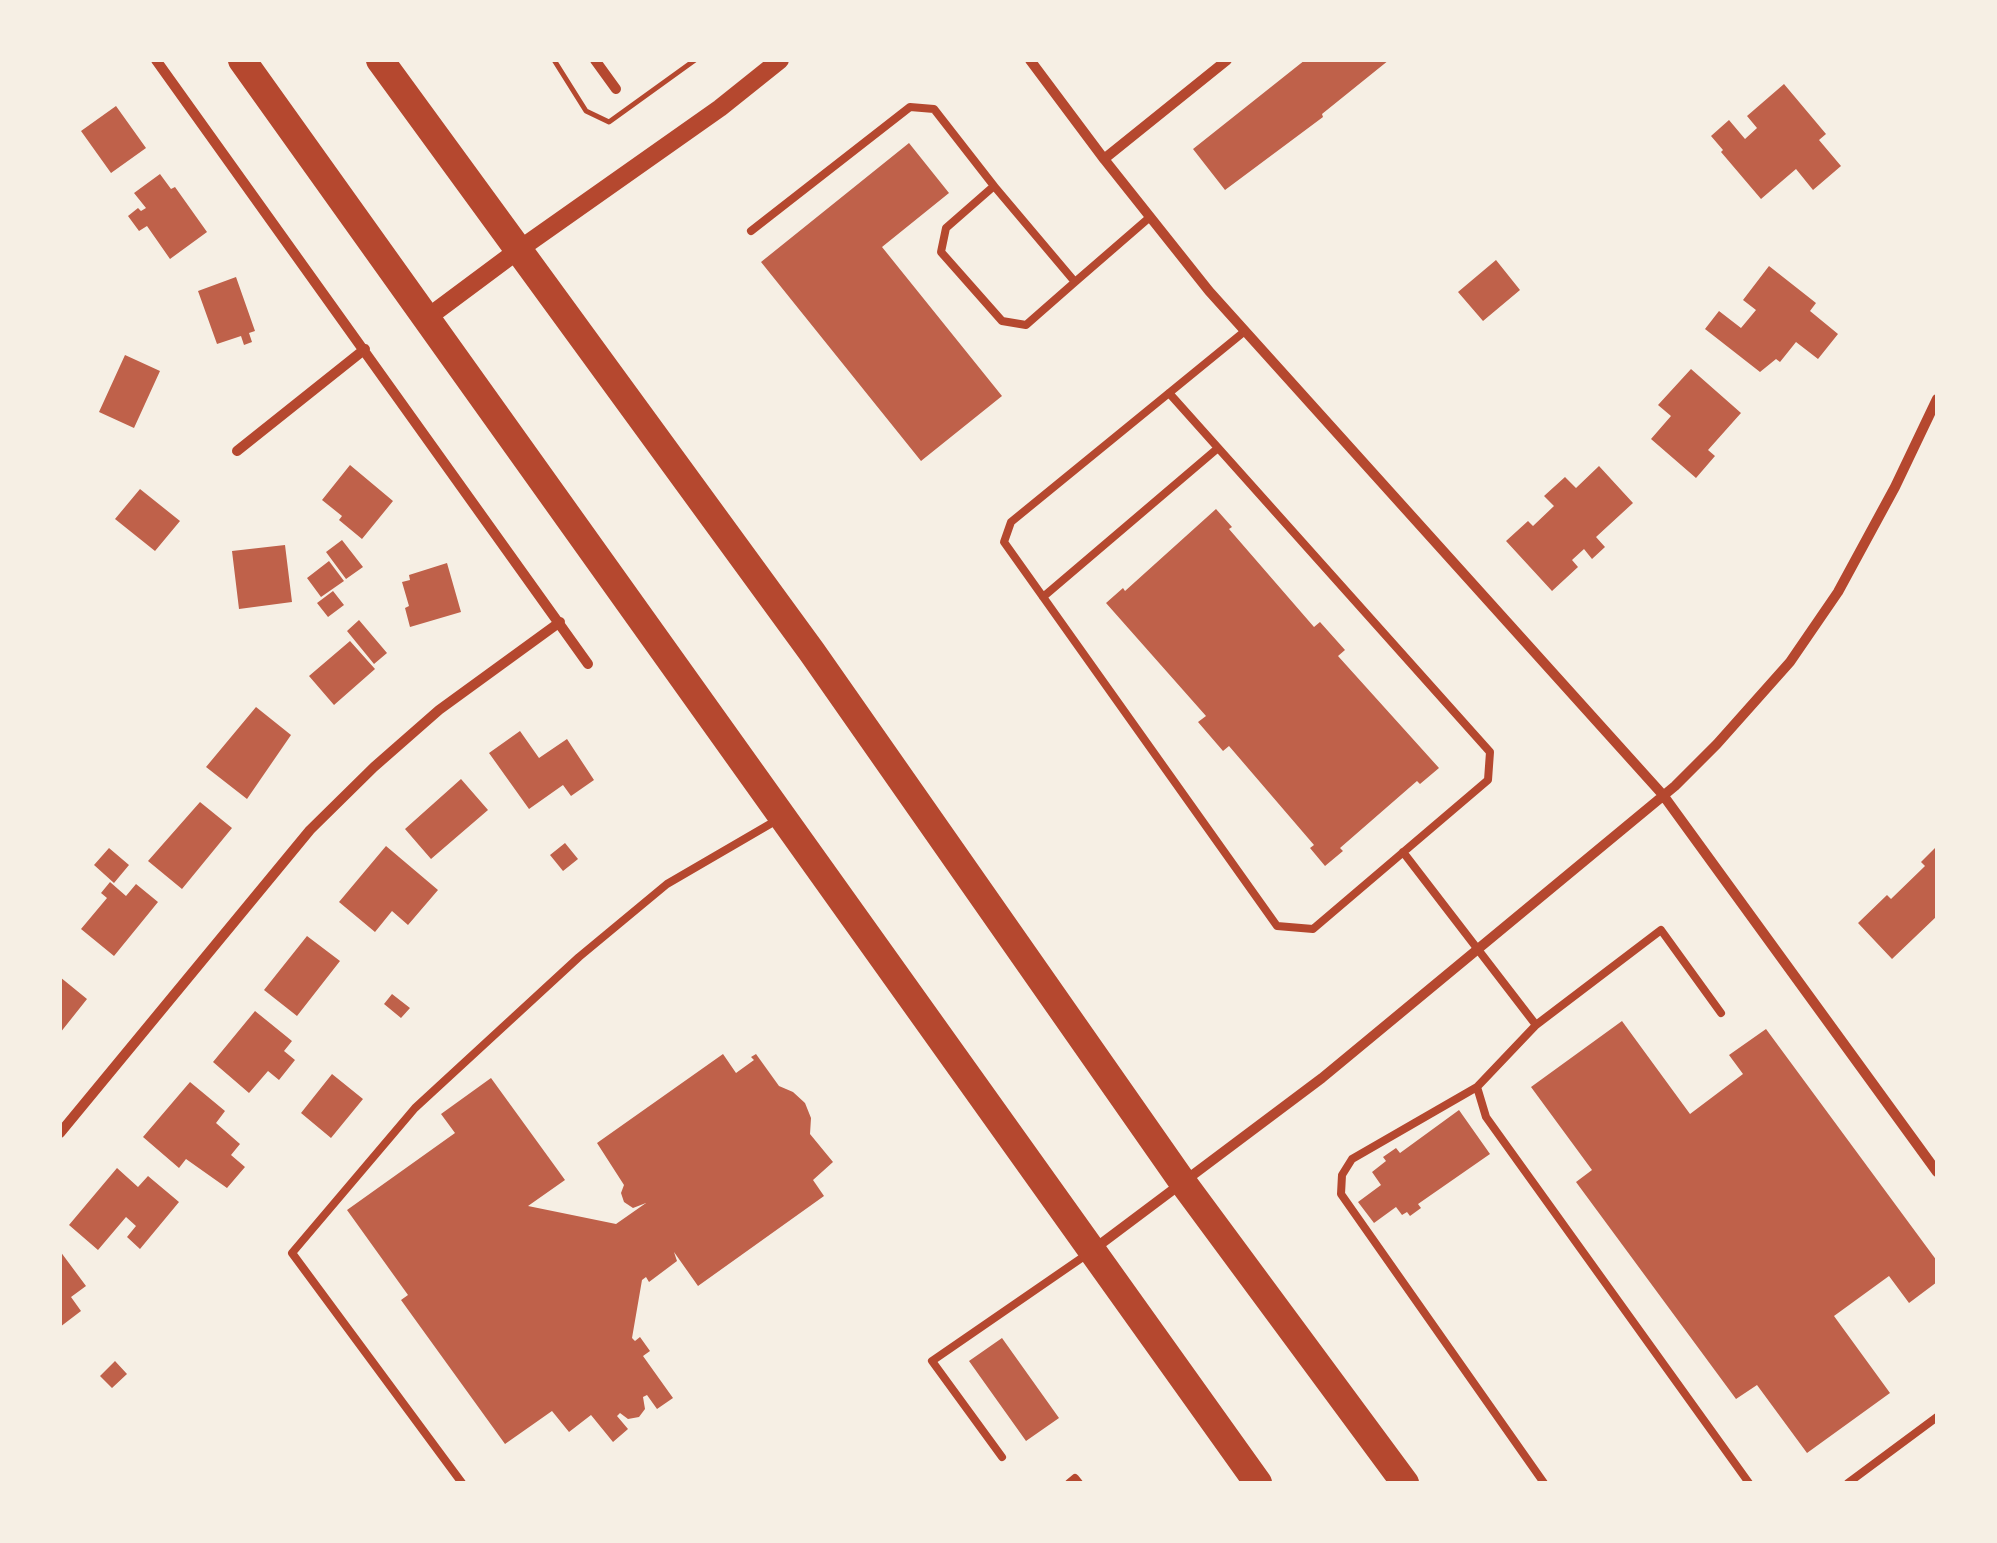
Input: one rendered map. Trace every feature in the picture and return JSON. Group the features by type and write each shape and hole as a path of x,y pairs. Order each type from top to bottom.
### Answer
{"highway":[{"path":"242,60 1258,1483"},
{"path":"380,60 812,652 1184,1184 1405,1483"}],"street":[{"path":"156,60 588,664"},
{"path":"595,60 616,90"},
{"path":"427,318 720,108 780,60"},
{"path":"1030,60 1150,217 1245,330 1663,795 1937,1172"},
{"path":"1104,159 1227,60"},
{"path":"237,450 365,349"},
{"path":"1091,1251 1322,1078 1479,950 1663,795 1760,698 1838,592 1937,399"},
{"path":"60,1133 310,830 439,710 560,622"}],"lane":[{"path":"751,231 910,107 934,109 1075,282"},
{"path":"994,186 946,228 941,252 1002,320 1026,325 1150,217"},
{"path":"1169,393 1490,752 1488,780 1313,929 1277,926 1004,542 1011,522 1245,330"},
{"path":"1043,596 1218,448"},
{"path":"462,1483 292,1253 415,1108 580,957 667,884 781,818"},
{"path":"1403,852 1536,1024"},
{"path":"1544,1483 1341,1194 1342,1175 1352,1159 1477,1087 1536,1024 1661,930 1721,1014"},
{"path":"1477,1087 1486,1117 1749,1483"},
{"path":"1002,1457 932,1361 1091,1251"},
{"path":"1848,1483 1937,1417"},
{"path":"1069,1483 1075,1478 1079,1483"}],"building":[{"path":"1305,60 1389,60 1323,117 1225,190 1193,149"},
{"path":"1784,84 1826,134 1819,140 1841,166 1813,190 1796,169 1761,199 1711,136 1729,120 1745,139 1757,128 1747,116"},
{"path":"116,106 146,148 111,173 81,131"},
{"path":"909,143 949,193 882,247 1002,396 921,461 761,262"},
{"path":"160,174 171,189 175,187 207,232 170,259 147,226 139,231 128,216 138,208 146,208 134,193"},
{"path":"1496,260 1520,290 1483,321 1458,292"},
{"path":"1769,266 1816,303 1810,311 1838,334 1818,359 1796,342 1780,362 1776,359 1760,372 1705,329 1719,311 1741,328 1756,310 1743,300"},
{"path":"236,277 255,331 249,333 252,342 244,345 241,336 217,344 198,291"},
{"path":"125,355 160,371 134,428 99,412"},
{"path":"1691,369 1741,413 1708,450 1715,456 1696,478 1651,439 1671,416 1658,405"},
{"path":"350,465 393,501 362,539 322,500"},
{"path":"1599,466 1633,503 1596,537 1605,547 1592,559 1584,549 1572,560 1578,567 1552,591 1506,541 1528,521 1533,526 1554,506 1544,496 1565,477 1576,488"},
{"path":"140,489 180,521 155,551 115,519"},
{"path":"1216,509 1314,627 1320,622 1345,650 1338,656 1439,768 1420,784 1417,781 1340,848 1343,851 1325,866 1310,848 1314,845 1229,746 1223,751 1198,722 1206,716 1106,603 1123,588 1125,591"},
{"path":"342,540 363,567 346,579 326,552"},
{"path":"285,545 292,602 239,609 232,551"},
{"path":"329,561 344,581 321,597 307,578"},
{"path":"447,563 461,612 410,627 402,582 410,580 409,575"},
{"path":"333,591 344,605 328,617 317,603"},
{"path":"359,620 387,653 374,664 347,631"},
{"path":"350,641 375,669 334,705 309,676"},
{"path":"256,707 291,735 247,799 206,767"},
{"path":"520,731 539,758 567,739 594,780 571,796 563,785 529,809 489,753"},
{"path":"461,779 488,810 431,859 405,829"},
{"path":"200,802 232,828 182,889 148,861"},
{"path":"565,843 578,859 563,871 550,855"},
{"path":"386,846 438,890 408,925 392,911 375,932 339,902"},
{"path":"1937,846 1937,916 1892,959 1858,923 1887,895 1891,899 1925,866 1921,862"},
{"path":"109,848 129,865 114,883 94,865"},
{"path":"110,882 126,896 136,884 158,902 114,956 81,929 107,898 101,893"},
{"path":"307,936 340,961 297,1016 264,990"},
{"path":"60,977 87,999 60,1033"},
{"path":"392,994 410,1008 401,1018 384,1004"},
{"path":"255,1011 292,1041 284,1051 295,1060 279,1080 268,1071 249,1093 213,1062"},
{"path":"1622,1021 1690,1114 1743,1074 1729,1055 1766,1029 1937,1261 1937,1282 1909,1303 1889,1276 1834,1316 1890,1393 1807,1453 1757,1385 1736,1399 1576,1182 1592,1170 1531,1087"},
{"path":"723,1054 736,1073 756,1054 779,1086 805,1103 811,1118 810,1134 833,1162 813,1180 824,1196 698,1286 674,1252 677,1261 649,1282 646,1277 642,1280 632,1338 635,1341 640,1337 650,1351 643,1356 673,1398 657,1409 647,1395 643,1397 645,1409 639,1417 628,1419 620,1413 617,1416 628,1429 613,1442 591,1415 569,1432 552,1411 505,1444 401,1300 408,1295 347,1210 455,1133 441,1114 491,1078 565,1180 528,1206 616,1224 646,1203 633,1208 624,1202 624,1185 597,1143"},
{"path":"332,1074 363,1099 331,1138 301,1113"},
{"path":"190,1082 225,1111 216,1123 240,1144 231,1155 245,1167 227,1188 186,1159 179,1168 143,1137"},
{"path":"1459,1110 1490,1154 1418,1204 1421,1208 1410,1216 1407,1212 1402,1215 1396,1207 1374,1223 1358,1202 1381,1185 1372,1172 1386,1161 1383,1157 1396,1148 1400,1153"},
{"path":"117,1168 138,1187 148,1176 179,1202 140,1249 127,1237 136,1226 126,1217 98,1250 69,1225"},
{"path":"60,1251 86,1286 71,1297 81,1311 60,1327"},
{"path":"1002,1338 1059,1418 1026,1441 969,1361"},
{"path":"115,1361 127,1374 112,1388 100,1376"}]}
